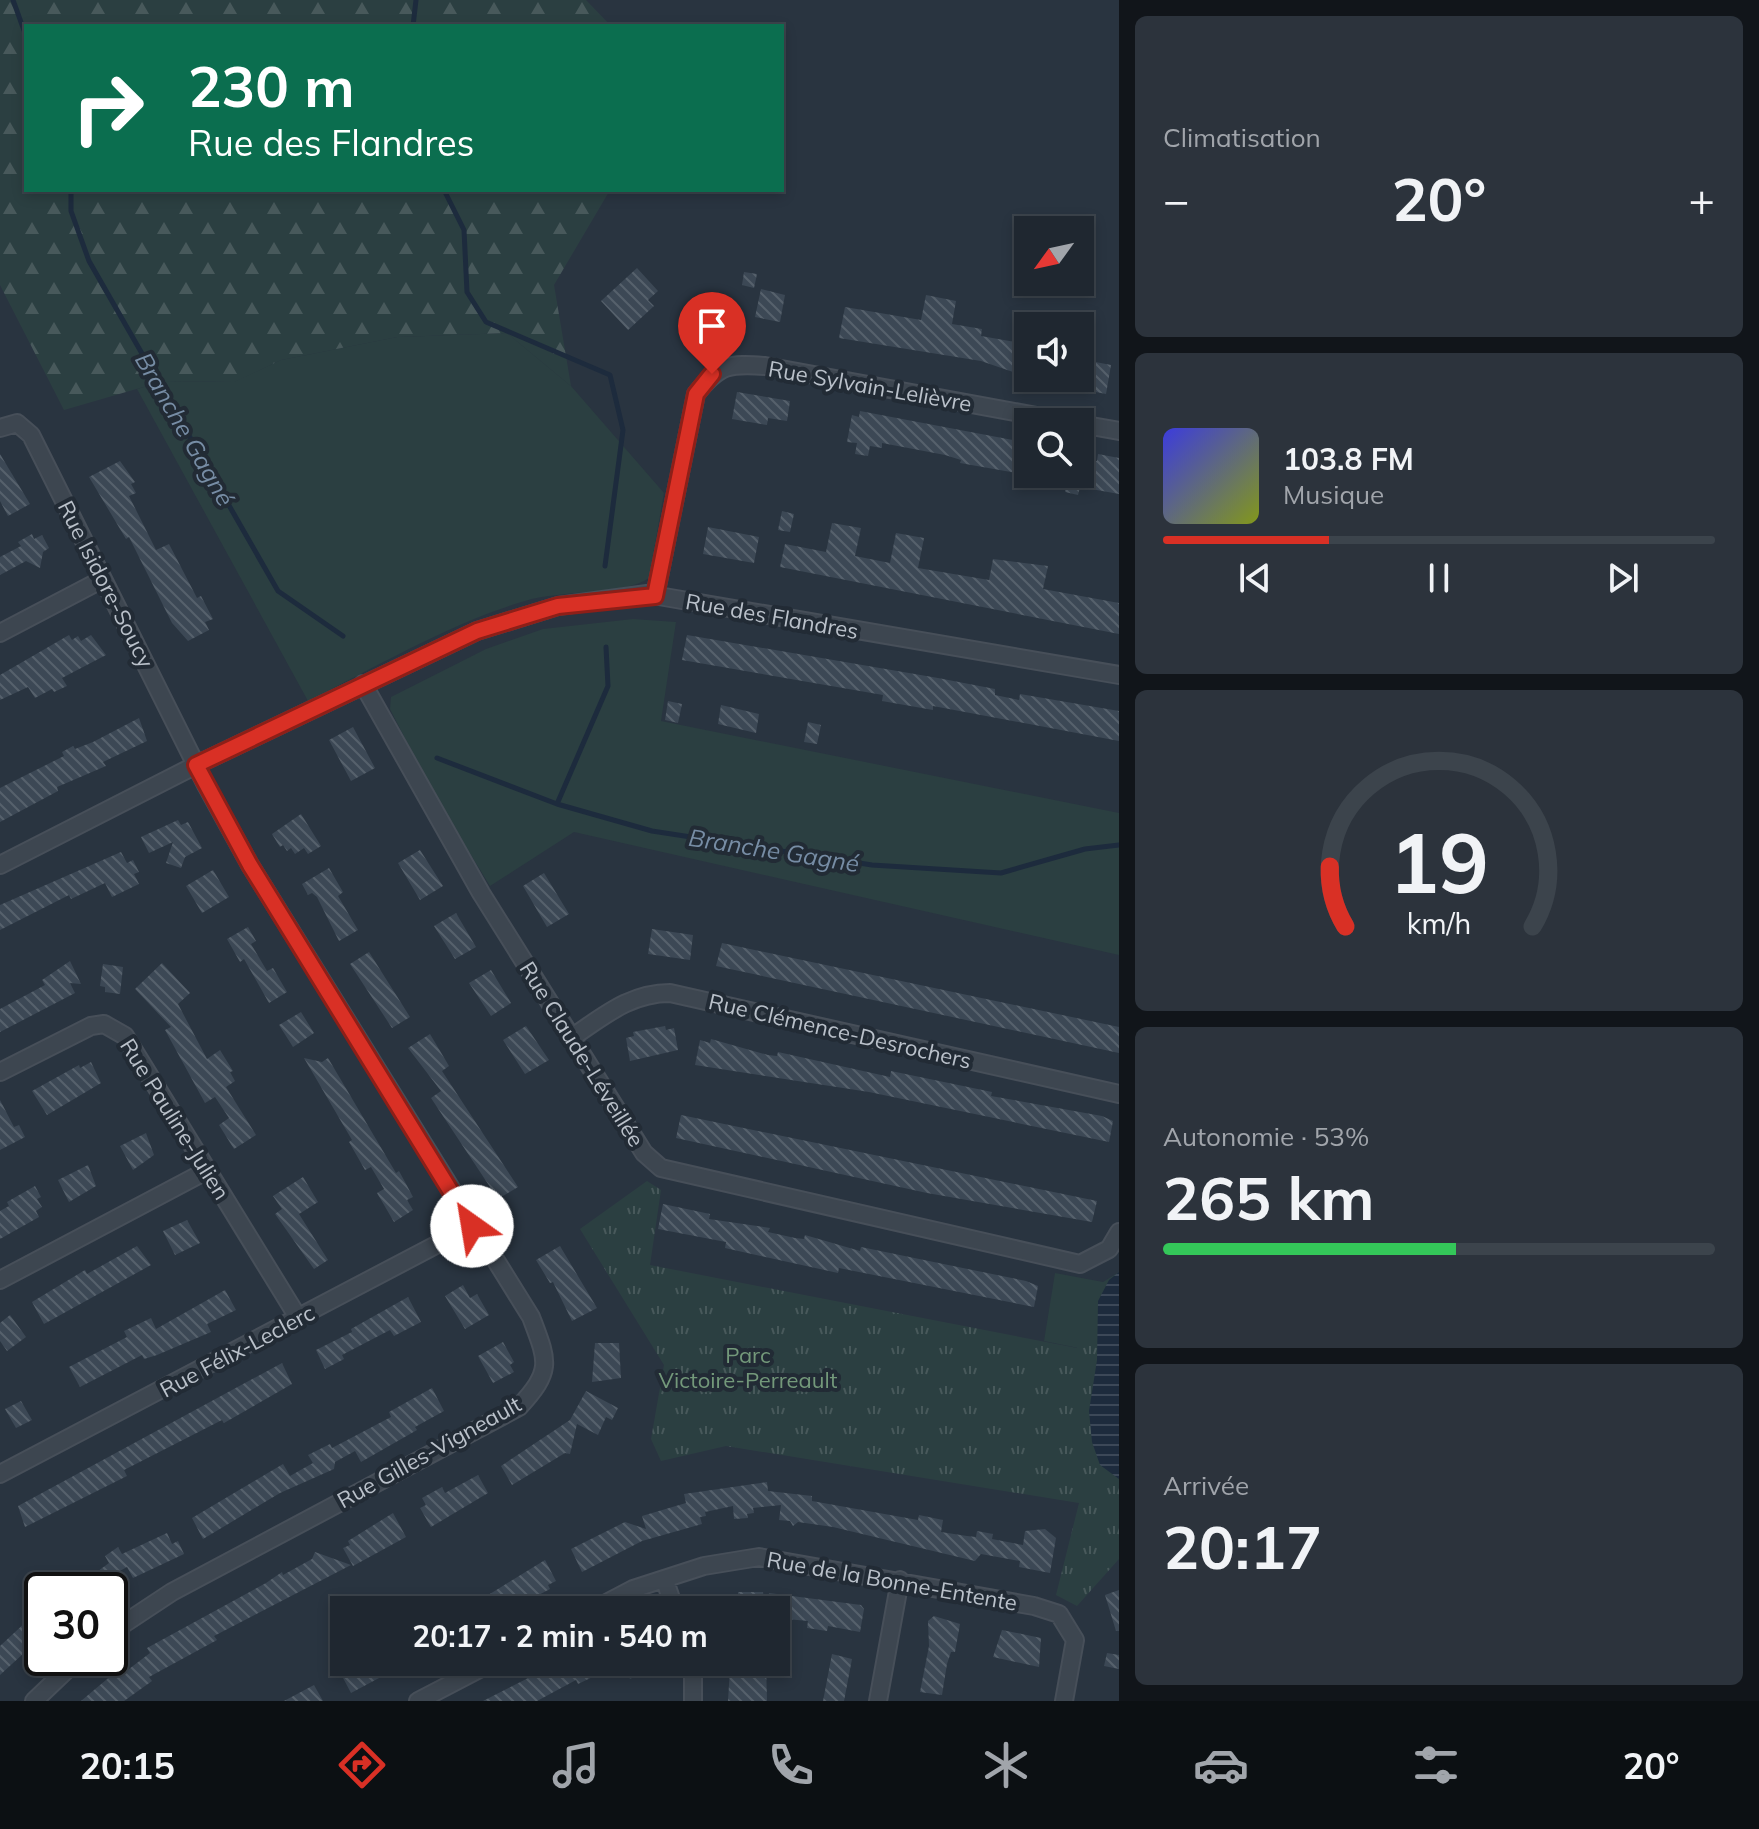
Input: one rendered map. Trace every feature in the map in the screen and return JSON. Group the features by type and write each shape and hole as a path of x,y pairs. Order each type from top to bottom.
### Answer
{"street":[{"name":"Rue Sylvain-Lelièvre","path":"655,596 696,394 712,374 734,363 1014,412"},
{"name":"Rue Isidore-Soucy","path":"0,428 17,423 31,435 196,765"},
{"path":"1094,427 1119,431"},
{"path":"0,633 103,579"},
{"name":"Rue des Flandres","path":"0,865 363,684 477,631 545,610 655,596 1119,675"},
{"name":"Rue Claude-Léveillée","path":"363,684 481,893 644,1153 661,1168 677,1175 1080,1264 1109,1249 1119,1232"},
{"name":"Rue Gilles-Vigneault","path":"128,1621 172,1592 519,1407 542,1382 545,1354 531,1317 250,865 196,765"},
{"name":"Rue Clémence-Desrochers","path":"571,1038 626,1001 649,993 670,993 1119,1094"},
{"name":"Rue Pauline-Julien","path":"0,1072 91,1026 104,1024 114,1027 134,1047 299,1319"},
{"path":"0,1280 208,1170"},
{"name":"Rue Félix-Leclerc","path":"1,1472 472,1226"},
{"name":"Rue de la Bonne-Entente","path":"620,1596 704,1566 759,1557 900,1580 1059,1614 1075,1640 1064,1701"},
{"path":"878,1701 900,1580"},
{"path":"665,1581 670,1596"},
{"path":"34,1701 60,1676"},
{"path":"418,1701 466,1676"},
{"path":"693,1676 693,1701"}],"green space":[{"path":"0,0 586,0 609,24 24,24 24,192 609,192 554,285 571,386 507,333 397,337 281,360 234,382 164,381 64,410 0,285"},
{"path":"507,333 571,386 664,493 649,578 624,587 539,598 497,610 415,646 308,701 137,389 164,381 233,382 281,360 397,337"},
{"path":"633,619 676,622 661,721 1119,813 1119,955 574,832 490,886 434,795 390,709 391,697 486,649 543,629"},
{"name":"Parc Victoire-Perreault","path":"647,1181 661,1190 650,1265 1077,1348 1082,1331 1119,1337 1119,1559 1077,1606 1056,1595 1079,1503 726,1446 661,1461 651,1439 664,1365 580,1229"},
{"path":"1119,1272 1119,1337 1078,1348 1044,1341 1055,1273 1103,1282"}],"water":[{"path":"1119,1272 1119,1479 1100,1465 1092,1442 1089,1411 1097,1360 1098,1301 1109,1280"}],"building":[{"path":"637,268 658,291 648,300 654,306 628,330 601,301"},
{"path":"744,272 757,274 754,288 742,285"},
{"path":"761,289 785,295 780,322 755,317"},
{"path":"926,295 956,301 952,324 982,329 981,336 1014,342 1014,372 981,361 839,338 845,307 921,320"},
{"path":"1094,362 1111,365 1106,394 1094,392"},
{"path":"737,392 790,401 787,421 768,418 767,425 732,419"},
{"path":"860,411 1014,440 1014,473 960,463 961,460 945,455 882,443 882,448 870,446 868,456 855,454 857,443 847,442 852,415 859,417"},
{"path":"0,454 30,504 8,516 0,501"},
{"path":"1098,454 1119,458 1119,494 1086,488 1094,488 1094,460 1097,461"},
{"path":"120,461 135,482 131,484 136,493 129,496 156,550 169,544 197,598 201,596 213,619 205,622 209,630 188,641 172,623 129,537 126,539 89,477"},
{"path":"1066,488 1080,488 1078,495 1065,492"},
{"path":"782,511 794,514 790,532 778,530"},
{"path":"832,523 861,528 855,556 890,563 896,533 924,538 918,568 989,580 993,559 1048,566 1043,589 1119,603 1119,634 780,567 785,544 826,552"},
{"path":"708,527 759,537 754,563 703,554"},
{"path":"32,534 34,539 42,535 49,548 43,552 40,568 26,561 0,575 0,557 21,546 18,542"},
{"path":"69,635 72,640 78,636 81,641 91,635 106,655 62,678 67,686 54,692 52,689 35,698 28,687 0,700 0,675"},
{"path":"687,635 995,689 995,695 1019,700 1020,694 1119,711 1119,741 933,706 933,710 882,701 883,695 682,660"},
{"path":"668,701 682,704 678,723 665,720"},
{"path":"721,705 759,714 756,733 718,724"},
{"path":"139,718 147,741 103,762 106,766 57,787 58,791 0,822 0,788 64,756 62,752 73,746 75,749 93,742"},
{"path":"808,722 821,725 817,744 804,742"},
{"path":"353,727 375,768 351,781 329,740"},
{"path":"301,814 321,846 308,854 304,848 295,854 291,848 287,851 283,845 280,847 272,834"},
{"path":"178,820 181,825 188,822 202,848 185,857 181,868 166,863 173,842 149,853 141,837"},
{"path":"420,850 443,886 420,900 398,863"},
{"path":"121,852 127,863 133,860 139,872 134,874 139,884 112,897 105,883 71,899 69,895 0,930 0,905"},
{"path":"329,868 343,892 338,896 358,930 339,941 317,897 312,893 308,895 302,884"},
{"path":"213,870 229,897 202,913 186,886"},
{"path":"544,873 569,914 547,927 523,886"},
{"path":"456,913 476,947 455,959 434,926"},
{"path":"248,927 256,941 251,944 267,971 273,968 287,992 269,1003 244,959 240,962 227,939"},
{"path":"652,929 693,935 690,960 648,954"},
{"path":"722,943 1119,1027 1119,1053 716,966"},
{"path":"369,952 410,1017 392,1028 350,964"},
{"path":"70,961 81,984 70,983 75,993 0,1032 0,1009 45,985 42,980"},
{"path":"162,963 190,993 178,1004 207,1059 220,1050 233,1071 230,1072 235,1081 226,1087 256,1135 234,1149 219,1125 229,1118 215,1097 205,1103 165,1030 171,1027 135,989"},
{"path":"103,964 123,967 120,994 105,992 105,987 100,986"},
{"path":"491,970 511,1003 491,1016 469,983"},
{"path":"301,1012 314,1033 293,1047 279,1025"},
{"path":"526,1026 549,1060 525,1074 503,1040"},
{"path":"665,1026 666,1030 674,1028 678,1050 630,1061 626,1038 634,1036 633,1032"},
{"path":"430,1034 449,1066 442,1071 518,1187 498,1199 431,1098 441,1091 408,1048"},
{"path":"711,1039 768,1055 777,1056 778,1052 890,1077 891,1071 992,1092 991,1096 1102,1116 1113,1121 1109,1142 869,1092 695,1065 700,1040 710,1043"},
{"path":"304,1058 322,1062 328,1058 396,1173 399,1171 413,1197 407,1200 413,1210 394,1222 377,1193 384,1189 371,1167 365,1170 349,1142 352,1140"},
{"path":"91,1062 101,1083 47,1115 32,1091 79,1065 80,1068"},
{"path":"0,1100 14,1127 19,1125 25,1137 0,1150"},
{"path":"681,1115 1097,1201 1092,1222 927,1193 676,1138"},
{"path":"146,1133 154,1155 133,1170 120,1146"},
{"path":"88,1165 96,1186 69,1202 58,1180"},
{"path":"303,1177 318,1202 299,1214 328,1260 314,1269 275,1214 282,1209 273,1196"},
{"path":"35,1186 41,1197 37,1199 42,1207 36,1211 39,1217 0,1239 0,1211 9,1206 7,1202"},
{"path":"663,1204 710,1214 709,1219 770,1228 768,1232 795,1238 804,1239 805,1235 860,1251 861,1247 1026,1281 1038,1286 1034,1307 839,1268 838,1273 725,1248 726,1242 658,1229"},
{"path":"187,1220 200,1243 175,1255 163,1231"},
{"path":"137,1246 151,1265 44,1324 32,1302 85,1270 87,1274"},
{"path":"560,1246 597,1308 572,1321 553,1282 550,1283 536,1260"},
{"path":"463,1285 470,1298 477,1294 489,1315 465,1329 445,1296"},
{"path":"225,1290 236,1310 207,1324 211,1332 157,1355 144,1359 142,1355 80,1387 69,1367 127,1337 124,1331 151,1318 156,1329"},
{"path":"408,1297 421,1322 394,1336 390,1330 342,1355 344,1359 325,1369 316,1350"},
{"path":"10,1315 26,1337 7,1351 0,1341 0,1323"},
{"path":"503,1342 514,1362 510,1365 514,1372 493,1383 478,1356"},
{"path":"595,1343 619,1343 621,1378 592,1382"},
{"path":"282,1363 292,1384 224,1423 222,1420 124,1470 127,1476 25,1527 18,1506"},
{"path":"432,1388 444,1411 415,1427 417,1430 361,1462 355,1451 335,1462 334,1469 280,1493 203,1539 192,1518 283,1464 290,1476 313,1463 308,1455 330,1444 332,1448 391,1417 389,1412"},
{"path":"586,1391 618,1408 612,1420 606,1417 598,1435 577,1424 570,1454 565,1453 512,1485 501,1466 570,1420"},
{"path":"21,1401 32,1420 16,1428 5,1409"},
{"path":"478,1475 488,1493 431,1527 420,1508 426,1505 422,1498 442,1487 445,1493"},
{"path":"767,1482 768,1491 812,1496 812,1501 918,1520 919,1515 943,1520 941,1532 976,1537 977,1531 993,1534 992,1539 1023,1545 1025,1531 1045,1529 1056,1538 1050,1573 1019,1567 1020,1561 981,1554 975,1561 833,1527 798,1522 793,1526 790,1521 779,1520 781,1505 753,1508 754,1513 747,1514 748,1518 734,1519 733,1506 705,1512 706,1516 700,1517 702,1524 642,1541 582,1572 571,1549 625,1522 646,1529 642,1516 686,1503 684,1494"},
{"path":"393,1513 406,1537 353,1566 343,1548 350,1545 348,1541"},
{"path":"167,1533 172,1544 178,1541 184,1554 133,1578 127,1567 118,1572 97,1572 109,1563 105,1556 118,1547 122,1554"},
{"path":"315,1552 351,1565 214,1636 217,1640 149,1677 152,1681 124,1701 81,1701 111,1676 128,1676 128,1669 150,1653 147,1648 282,1572 283,1575 312,1559"},
{"path":"545,1560 556,1581 548,1585 550,1589 537,1596 487,1596"},
{"path":"1119,1590 1119,1631 1116,1631 1105,1595"},
{"path":"738,1592 763,1592 763,1596 738,1596"},
{"path":"769,1593 861,1605 864,1609 860,1632 828,1626 827,1631 807,1628 808,1621 790,1619 790,1596 769,1596"},
{"path":"934,1616 960,1624 955,1652 951,1652 947,1664 942,1695 920,1692 929,1646 928,1621"},
{"path":"24,1624 24,1653 0,1675 0,1646"},
{"path":"1002,1630 1041,1638 1039,1667 993,1657"},
{"path":"1107,1653 1119,1655 1119,1669 1104,1666"},
{"path":"832,1654 852,1659 844,1701 823,1701"},
{"path":"342,1676 383,1676 351,1693"},
{"path":"532,1676 595,1676 578,1684 576,1680 537,1701 483,1701"},
{"path":"730,1676 766,1676 767,1701 728,1701"},
{"path":"314,1685 323,1701 284,1701"}],"waterway":[{"name":"Branche Gagné","path":"13,0 24,30"},
{"path":"413,24 416,0"},
{"name":"Branche Gagné","path":"71,192 71,211 89,261 278,591 343,636"},
{"path":"445,192 464,230 467,292 486,322 610,375 623,430 605,566"},
{"path":"557,804 608,686 606,647"},
{"name":"Branche Gagné","path":"437,758 557,804 652,831 872,865 1001,873 1085,849 1119,845"}],"route":[{"path":"472,1226 250,865 196,765 477,631 558,606 647,594 655,596 696,394 712,374"}]}
